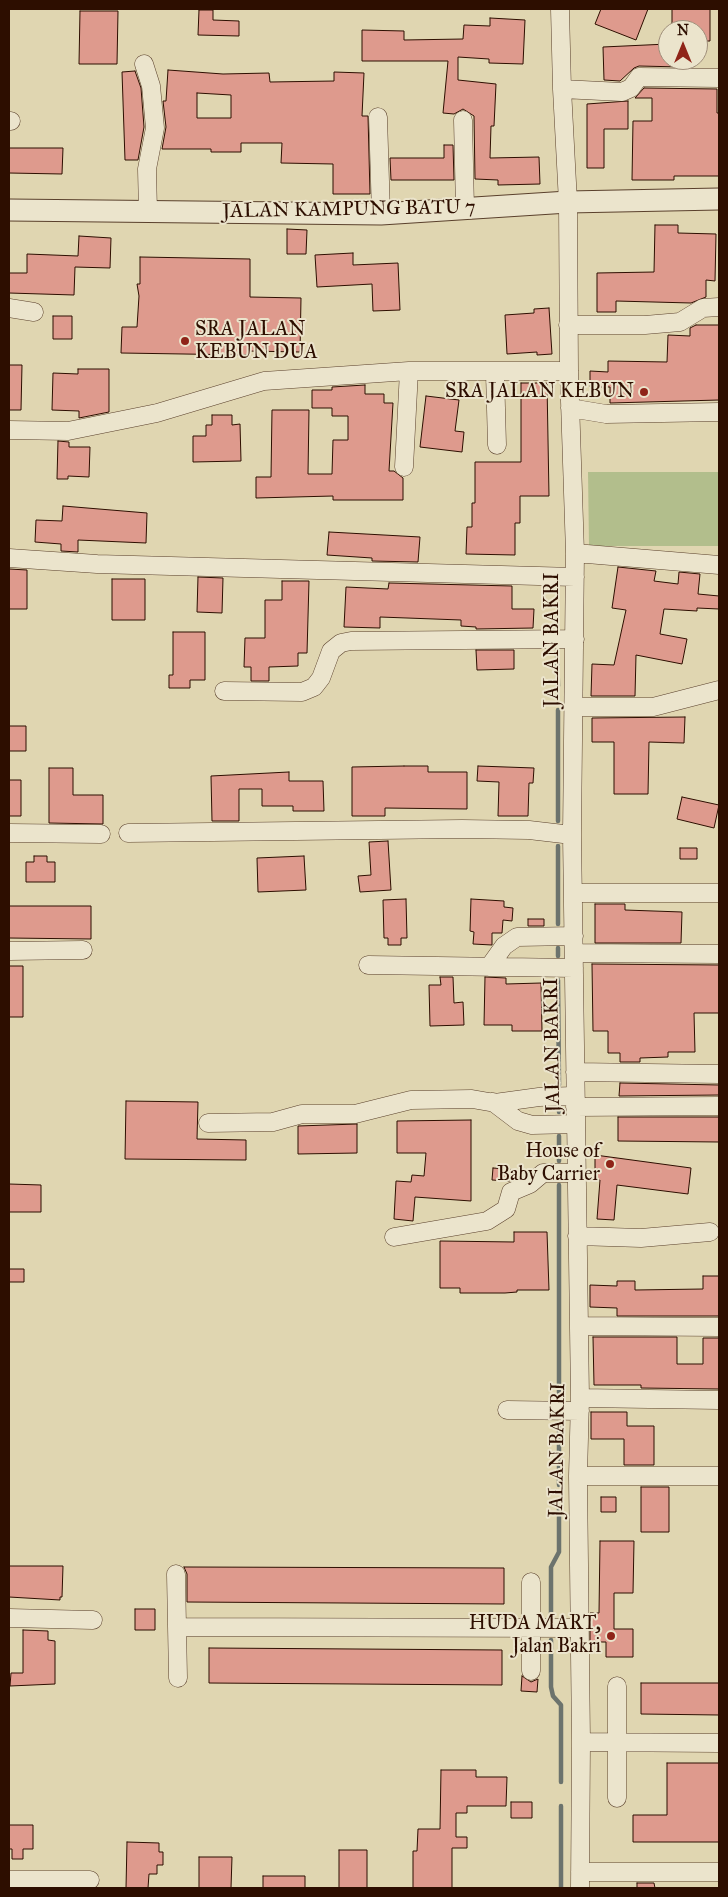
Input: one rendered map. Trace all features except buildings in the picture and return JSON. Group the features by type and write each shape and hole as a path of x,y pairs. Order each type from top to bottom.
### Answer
{"street":[{"name":"JALAN BAKRI","path":"560,9 568,202 568,370 575,553 575,707 572,835 580,1405 578,1476 581,1742 580,1880"},
{"path":"144,64 151,86 154,128 147,170 148,212"},
{"path":"562,89 622,92 631,88 639,77 719,78"},
{"path":"378,118 381,214"},
{"path":"463,120 465,209"},
{"name":"JALAN KAMPUNG BATU 7","path":"9,210 381,214 568,202 719,198"},
{"path":"568,325 645,325 680,322 703,308 719,307"},
{"path":"9,308 34,312"},
{"path":"9,430 68,431 157,413 264,381 409,371 495,372 568,370"},
{"path":"404,467 409,371"},
{"path":"495,372 496,445"},
{"path":"570,408 606,414 719,412"},
{"path":"575,553 719,565"},
{"path":"9,558 97,564 575,578"},
{"path":"224,691 302,692 314,687 321,678 331,651 341,643 351,641 575,639"},
{"path":"575,707 653,707 719,690"},
{"path":"128,833 462,829 529,830 572,835"},
{"path":"9,834 102,834"},
{"path":"574,893 719,893"},
{"path":"490,967 504,946 517,937 574,952"},
{"path":"9,951 83,950"},
{"path":"368,965 490,967 574,952 719,954"},
{"path":"575,1072 719,1074"},
{"path":"208,1123 273,1122 302,1114 355,1114 411,1100 472,1099 493,1102 539,1097 575,1109"},
{"path":"493,1102 503,1112 518,1121 532,1125 575,1109 719,1106"},
{"path":"394,1237 487,1221 506,1209 511,1192 530,1184 543,1173 577,1173"},
{"path":"577,1236 640,1238 710,1232"},
{"path":"578,1326 719,1327"},
{"path":"508,1410 580,1405 719,1400"},
{"path":"578,1476 719,1476"},
{"path":"176,1574 178,1678"},
{"path":"531,1582 531,1671"},
{"path":"9,1618 94,1620"},
{"path":"178,1627 579,1628"},
{"path":"617,1686 618,1798"},
{"path":"581,1742 719,1743"},
{"path":"580,1880 719,1872"},
{"path":"9,1880 90,1880"}],"green space":[{"path":"588,472 719,472 719,546 589,546"}],"waterway":[{"path":"557,651 558,686"},
{"path":"558,710 558,821"},
{"path":"558,846 558,924"},
{"path":"558,948 558,956"},
{"path":"558,980 559,1085"},
{"path":"559,1136 559,1161"},
{"path":"559,1185 559,1398"},
{"path":"559,1424 559,1485"},
{"path":"551,1616 551,1567 559,1552 559,1509"},
{"path":"551,1640 551,1687 553,1696 561,1705 561,1782"},
{"path":"561,1806 561,1888"}],"place":[{"name":"SRA JALAN KEBUN DUA","path":"185,341"},
{"name":"SRA JALAN KEBUN","path":"644,392"},
{"name":"House of Baby Carrier","path":"610,1164"},
{"name":"HUDA MART, Jalan Bakri","path":"611,1636"}]}
